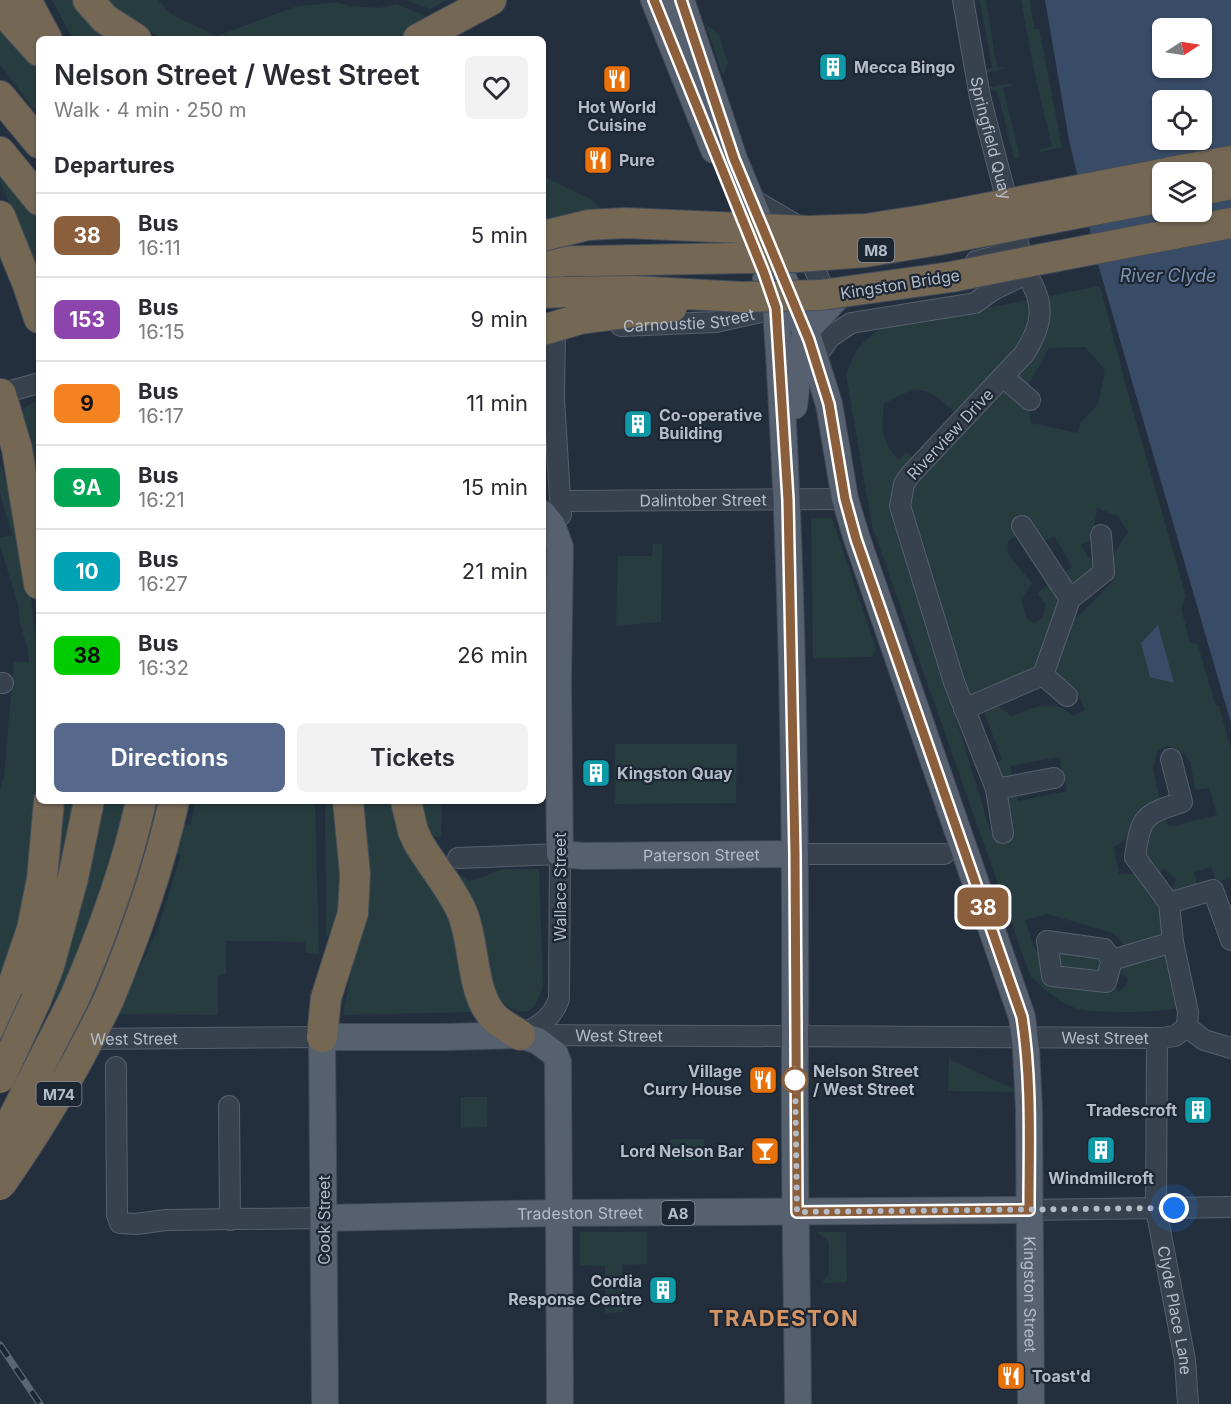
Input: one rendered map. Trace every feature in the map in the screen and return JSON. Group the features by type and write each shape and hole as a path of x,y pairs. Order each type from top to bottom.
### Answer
{"highway":[{"path":"26,0 45,36"},
{"path":"88,0 105,19 130,36"},
{"path":"423,36 491,0"},
{"path":"0,8 36,48"},
{"path":"0,96 36,139"},
{"path":"0,152 34,195"},
{"path":"1212,164 1231,161"},
{"path":"546,235 588,225 615,223 808,231 866,229 930,219 1152,176"},
{"path":"1212,188 1231,184"},
{"name":"M8","path":"546,261 797,257 864,252 1152,199"},
{"path":"0,216 36,309"},
{"name":"Kingston Bridge","path":"554,293 633,291 741,297 822,295 951,278 1231,223"},
{"path":"547,329 587,318 741,297"},
{"path":"1,394 17,449 9,458 36,572"},
{"path":"0,1078 42,879 49,804"},
{"path":"15,1008 49,966 73,878 87,804"},
{"name":"M74","path":"0,1144 74,999 97,947 117,891 140,804"},
{"name":"M74","path":"0,1185 69,1078 109,999 134,939 153,882 173,804"},
{"path":"322,1037 326,998 353,913 356,874 348,804"},
{"path":"407,804 418,842 461,911 470,937 483,1001 496,1019 520,1035"}],"main road":[{"path":"654,0 764,273 785,306"},
{"path":"681,0 785,306 795,854 798,1404"},
{"path":"787,487 800,354 806,331 833,296"},
{"name":"Kingston Street","path":"785,306 806,331 829,404 845,499 856,539 1022,1017 1029,1109 1031,1404"},
{"name":"Wallace Street","path":"552,508 552,525 560,547 551,681 560,855"},
{"name":"Paterson Street","path":"560,855 795,854"},
{"path":"520,1035 538,1041 555,1054 558,1062 560,1404"},
{"name":"West Street","path":"322,1037 520,1035"},
{"name":"Cook Street","path":"322,1037 325,1404"},
{"name":"Tradeston Street","path":"324,1218 559,1213 1029,1210"}],"street":[{"name":"Springfield Quay","path":"963,0 973,64 1026,274"},
{"path":"750,198 794,223 833,296"},
{"name":"Carnoustie Street","path":"547,329 716,322 997,256 1015,232"},
{"path":"716,322 764,273"},
{"path":"815,358 830,337 851,323 975,303 993,290 1026,274"},
{"name":"Riverview Drive","path":"1003,833 996,789 964,709 955,656 900,506 904,484 919,453 943,427 1003,377 1035,338 1040,322 1040,307 1037,292 1026,274"},
{"path":"547,329 557,464 552,508"},
{"path":"1003,377 1030,400"},
{"path":"1,394 36,384"},
{"name":"Dalintober Street","path":"552,508 583,501 787,487 845,499"},
{"path":"1022,526 1070,599"},
{"path":"964,709 1044,675 1070,599 1104,572 1101,536"},
{"path":"1044,675 1067,696"},
{"path":"1171,759 1182,802 1152,812 1139,828 1135,857 1169,903 1173,942 1188,1011 1187,1027 1204,1040 1231,1048"},
{"path":"996,789 1054,778"},
{"name":"Paterson Street","path":"795,854 944,854"},
{"name":"Paterson Street","path":"458,858 560,855"},
{"name":"Wallace Street","path":"520,1035 547,1020 556,1010 560,999 560,855"},
{"path":"1169,903 1213,890 1231,940"},
{"path":"1112,960 1173,942"},
{"name":"West Street","path":"520,1035 1157,1038 1175,1036 1187,1027"},
{"name":"West Street","path":"0,1039 322,1037"},
{"name":"Clyde Place Lane","path":"1157,1038 1156,1209 1185,1360 1188,1404"},
{"path":"116,1068 117,1215 120,1222 136,1224 166,1220 324,1218"},
{"path":"230,1106 230,1220"},
{"name":"Tradeston Street","path":"1029,1210 1231,1207"}],"green space":[{"path":"52,0 80,0 121,36 71,36"},
{"path":"105,0 158,0 172,15 217,36 158,36"},
{"path":"405,0 448,0 430,9"},
{"path":"461,0 437,20 400,36 217,36 295,7 336,2 350,6 379,8 397,4 427,17"},
{"path":"980,0 986,0 997,68 1008,67 985,74 982,70 992,68"},
{"path":"1021,0 1030,0 1034,29 1039,29 1062,147 1040,152 1041,149 1052,146 1035,76"},
{"path":"705,23 719,35 728,62 723,76"},
{"path":"0,27 36,65 36,113 0,64"},
{"path":"1011,83 1013,85 1003,88 1020,157 1014,159 997,90 987,92 988,87"},
{"path":"0,168 36,213 36,262 0,182"},
{"path":"546,177 592,200 605,213 546,224"},
{"path":"1100,286 1186,596 1181,608 1190,642 1198,645 1231,749 1231,880 1230,878 1216,882 1211,867 1194,872 1198,887 1174,894 1172,888 1176,879 1163,868 1158,877 1145,861 1141,847 1146,830 1165,815 1169,827 1217,815 1209,788 1195,790 1190,762 1183,754 1168,746 1158,750 1153,769 1160,801 1137,814 1126,839 1114,847 1119,874 1135,874 1162,900 1165,932 1157,939 1123,945 1113,933 1047,914 1025,920 1034,946 1048,970 1058,936 1112,951 1115,985 1118,992 1127,985 1128,978 1119,972 1122,956 1161,952 1172,956 1182,1000 1177,1008 1125,1012 1083,1010 1056,998 1030,975 872,526 846,375 859,347 882,328","holes":["1085,347 1105,370 1098,404 1081,422 1078,433 1031,423 1029,408 1004,386 918,460 907,452 898,460 888,446 883,434 884,404 908,392 925,391 941,400 960,418 1003,373 1025,391 1049,348","1097,508 1118,516 1128,532 1113,555 1113,581 1076,618 1053,579 1037,594 1046,605 1043,618 1034,623 1027,619 1021,600 1032,583 1008,554 1007,543 1030,523 1045,541 1054,536 1072,567 1064,572 1074,586 1098,565 1095,556 1088,558 1081,544 1092,540","1056,676 1075,688 1085,710 1072,716 1065,710 1050,705 1011,716 995,703","983,709 1002,760 994,763 999,779 1012,776 1010,766 1059,757 1067,791 1018,801 1015,790 1001,791 1008,830 991,834 956,718"]},
{"path":"36,402 36,515 21,417 27,406"},
{"path":"0,464 11,493 30,589 36,639 36,804 39,804 29,899 7,962 0,970 0,789 4,776 14,662 29,662 18,604 0,546 0,538 12,535 0,493"},
{"path":"811,518 832,518 876,649 872,657 813,658"},
{"path":"653,544 662,544 661,622 616,626 618,556 652,556"},
{"path":"615,744 737,744 736,803 615,804"},
{"path":"59,804 74,804 51,918"},
{"path":"101,804 129,804 94,916 59,1000 49,1000"},
{"path":"195,804 315,804 319,954 306,953 305,942 226,941 226,974 218,975 218,1015 118,1014 157,931 181,855 176,853 184,824 190,825"},
{"path":"325,804 341,804 347,854 346,890 343,907 326,938"},
{"path":"357,804 401,804 449,901 471,986 471,1012 343,1015 353,961"},
{"path":"417,804 442,804 441,837 427,837"},
{"path":"504,869 539,869 543,985 532,1008 521,1012 499,1000 495,1004 453,878 461,875 469,881"},
{"path":"949,1059 1014,1089 1014,1092 948,1091"},
{"path":"461,1097 487,1097 487,1127 461,1128"},
{"path":"670,1139 704,1139 704,1160 670,1160"},
{"path":"580,1232 647,1232 647,1264 622,1265 623,1312 605,1313 605,1266 580,1265"},
{"path":"817,1232 846,1232 847,1282 822,1283 829,1274 829,1242"}],"water":[{"name":"River Clyde","path":"1045,0 1231,0 1231,723 1098,264 1069,140"},
{"path":"1158,625 1174,683 1150,677 1141,643"}],"railway":[{"path":"0,1345 40,1404"}],"bus line":[{"name":"38","path":"654,0 776,308 788,500 795,854 797,1212 1029,1210 1029,1109 1022,1017 856,539 845,499 829,404 809,340 734,159 681,0"}],"place":[{"name":"Mecca Bingo","path":"833,67"},
{"name":"Hot World Cuisine","path":"617,79"},
{"name":"Pure","path":"598,160"},
{"name":"Co-operative Building","path":"638,424"},
{"name":"Kingston Quay","path":"596,773"},
{"name":"Village Curry House","path":"763,1080"},
{"name":"Nelson Street / West Street","path":"795,1080"},
{"name":"Tradescroft","path":"1198,1110"},
{"name":"Windmillcroft","path":"1101,1150"},
{"name":"Lord Nelson Bar","path":"765,1151"},
{"name":"Cordia Response Centre","path":"663,1290"},
{"name":"Toast'd","path":"1011,1376"}],"district":[{"name":"TRADESTON","path":"784,1318"}],"route":[{"path":"795,1080 795,1069 797,1212 1174,1208"}]}
